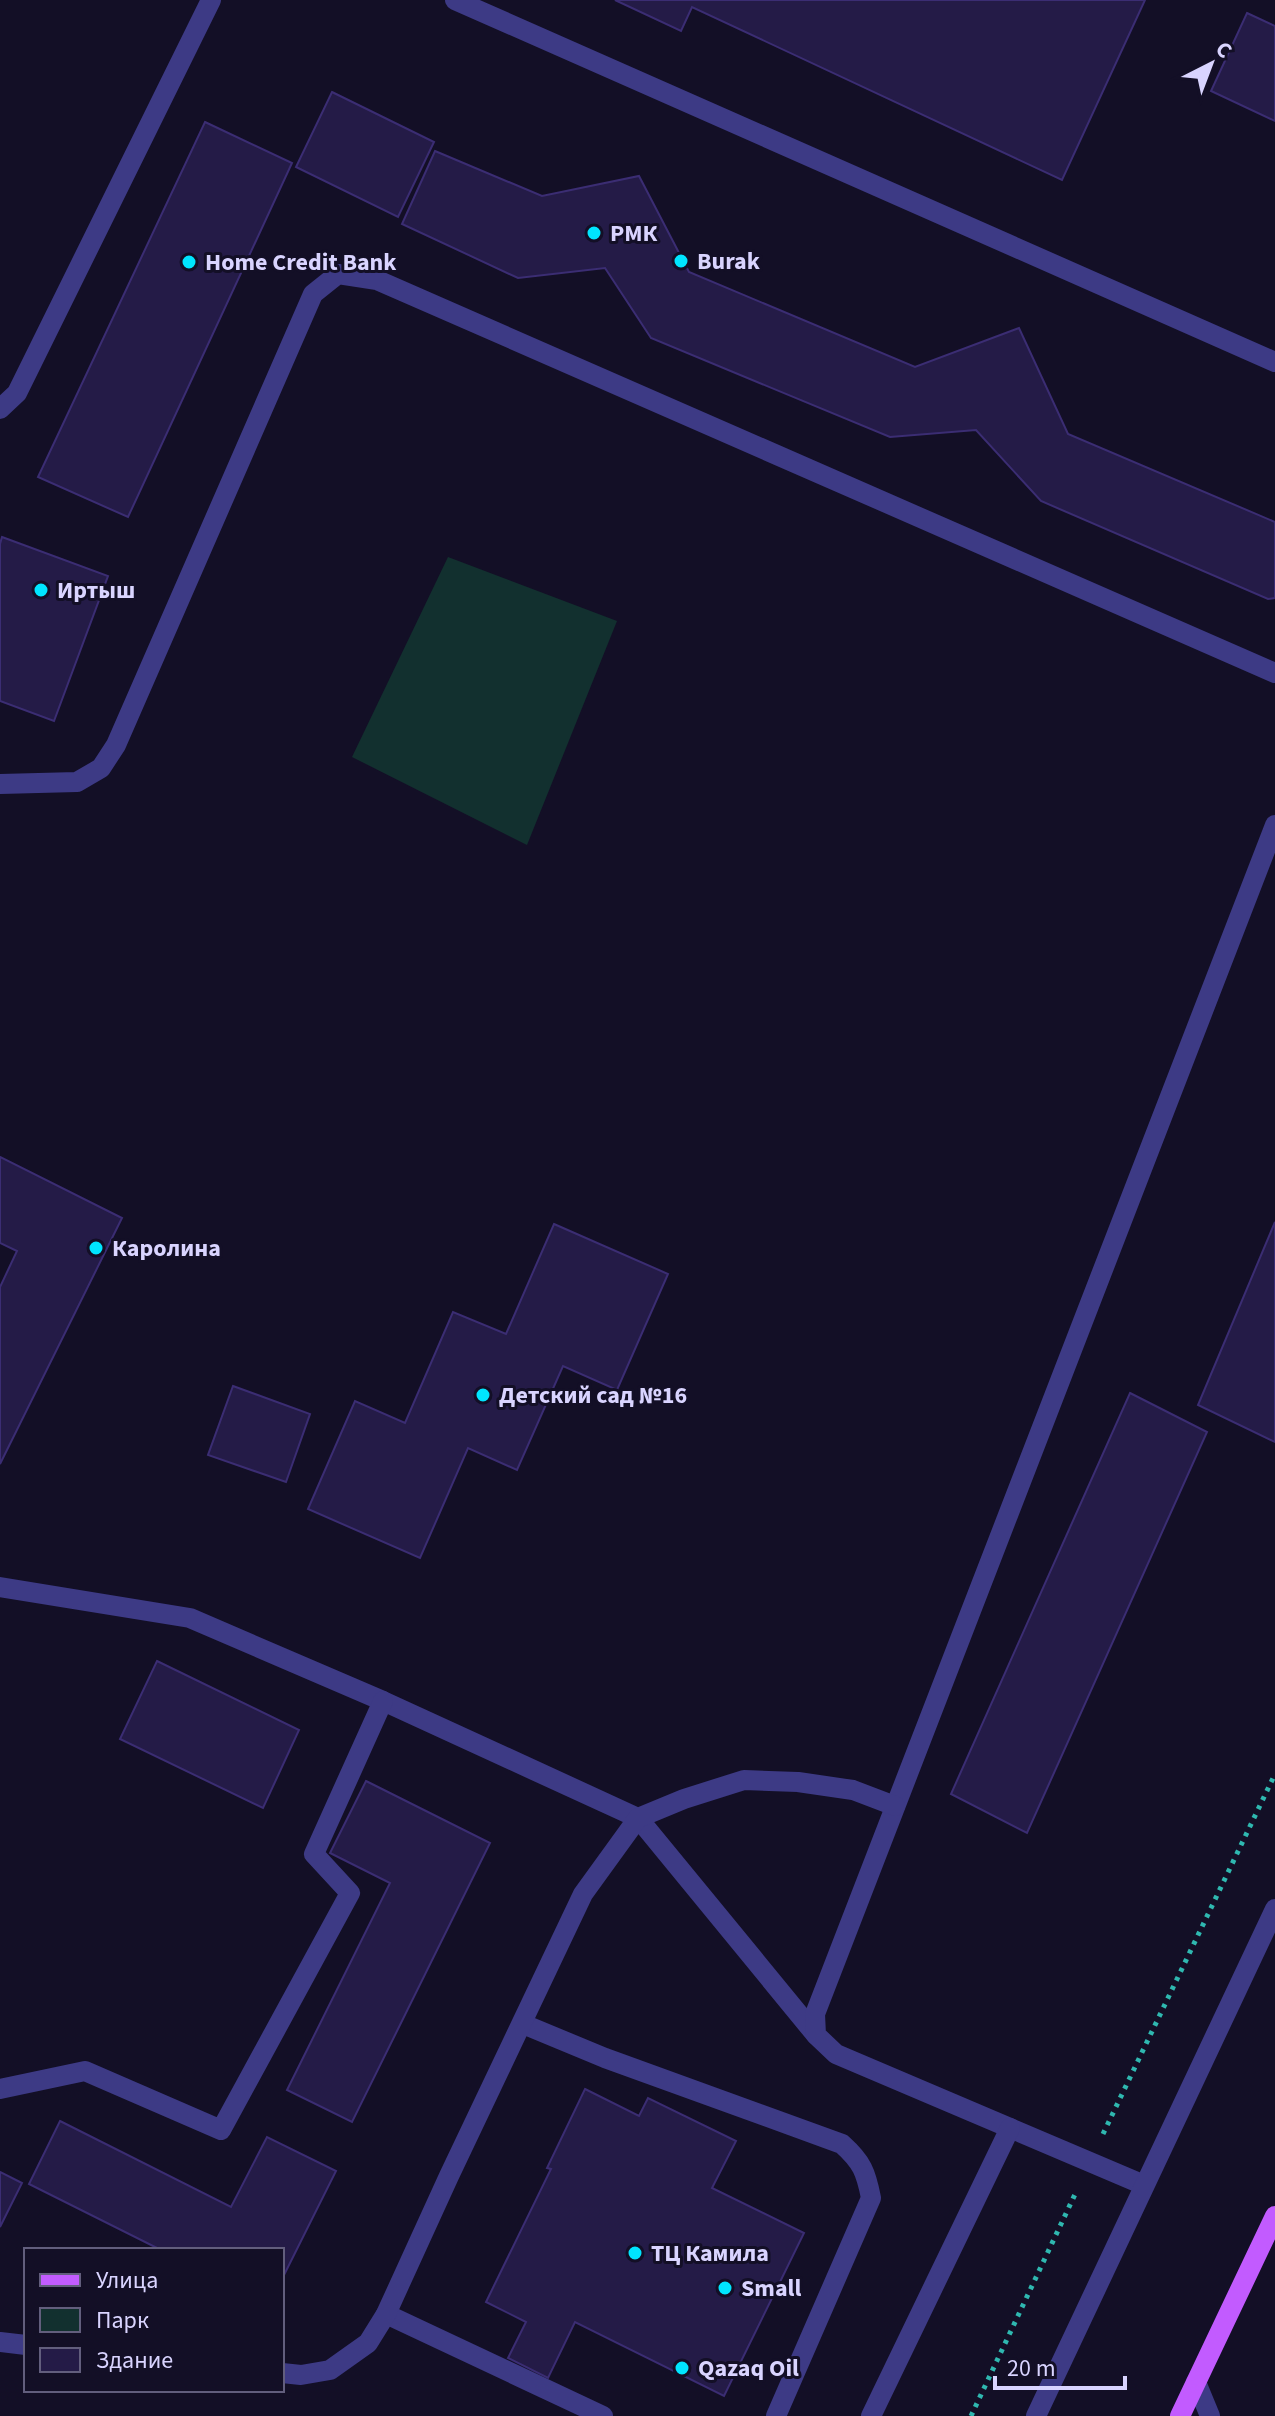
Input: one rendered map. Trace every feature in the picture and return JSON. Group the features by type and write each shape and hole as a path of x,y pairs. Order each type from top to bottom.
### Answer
{"main road":[{"path":"1180,2416 1275,2216"}],"lane":[{"path":"0,409 17,393 211,0"},
{"path":"455,0 1275,362"},
{"path":"0,784 77,782 101,768 116,745 313,294 338,274 377,280 1275,673"},
{"path":"816,2035 815,2014 1275,825"},
{"path":"0,1587 190,1618 383,1701 638,1818 816,2035 836,2054 1144,2185"},
{"path":"0,2089 85,2071 221,2130 350,1893 314,1854 383,1701"},
{"path":"284,2373 301,2375 330,2370 368,2343 386,2314 583,1894 638,1818 744,1780 798,1782 853,1790 895,1806"},
{"path":"1036,2416 1275,1909"},
{"path":"523,2024 605,2058 842,2144 857,2157 866,2174 871,2198 776,2416"},
{"path":"871,2416 1010,2128"},
{"path":"386,2314 603,2416"},
{"path":"0,2342 24,2345"},
{"path":"1196,2382 1210,2416"}],"path":[{"path":"971,2416 1275,1774"}],"green space":[{"path":"448,557 617,621 527,845 352,757"}],"building":[{"path":"615,0 1145,0 1062,180 692,7 681,31"},
{"path":"1247,13 1275,26 1275,121 1211,91"},
{"path":"332,92 434,142 398,217 296,167"},
{"path":"205,122 292,163 128,517 38,477"},
{"path":"435,151 542,196 639,176 689,272 915,367 1019,328 1068,434 1275,522 1275,598 1268,599 1041,501 976,430 890,437 651,338 605,268 518,278 402,224"},
{"path":"2,537 108,576 54,721 0,701"},
{"path":"0,1157 122,1218 0,1464 0,1287 17,1251 0,1243"},
{"path":"1275,1222 1275,1442 1198,1405"},
{"name":"Детский сад №16","path":"554,1224 668,1274 617,1390 563,1366 517,1470 468,1448 420,1558 308,1509 355,1401 405,1423 453,1312 506,1334"},
{"path":"233,1386 310,1414 286,1482 208,1455"},
{"path":"1130,1393 1207,1432 1027,1833 951,1794"},
{"path":"157,1661 299,1730 263,1808 120,1739"},
{"path":"366,1781 490,1843 352,2122 287,2090 390,1883 330,1853"},
{"path":"585,2089 639,2116 648,2098 736,2141 712,2188 804,2233 724,2396 575,2322 548,2378 508,2358 526,2322 486,2302 551,2169 547,2168"},
{"path":"60,2121 231,2207 267,2137 336,2171 284,2275 284,2248 157,2248 29,2184"},
{"path":"0,2172 22,2183 0,2227"}],"place":[{"name":"РМК","path":"594,233"},
{"name":"Burak","path":"681,261"},
{"name":"Home Credit Bank","path":"189,262"},
{"name":"Иртыш","path":"41,590"},
{"name":"Каролина","path":"96,1248"},
{"name":"Детский сад №16","path":"483,1395"},
{"name":"ТЦ Камила","path":"635,2253"},
{"name":"Small","path":"725,2288"},
{"name":"Qazaq Oil","path":"682,2368"}]}
